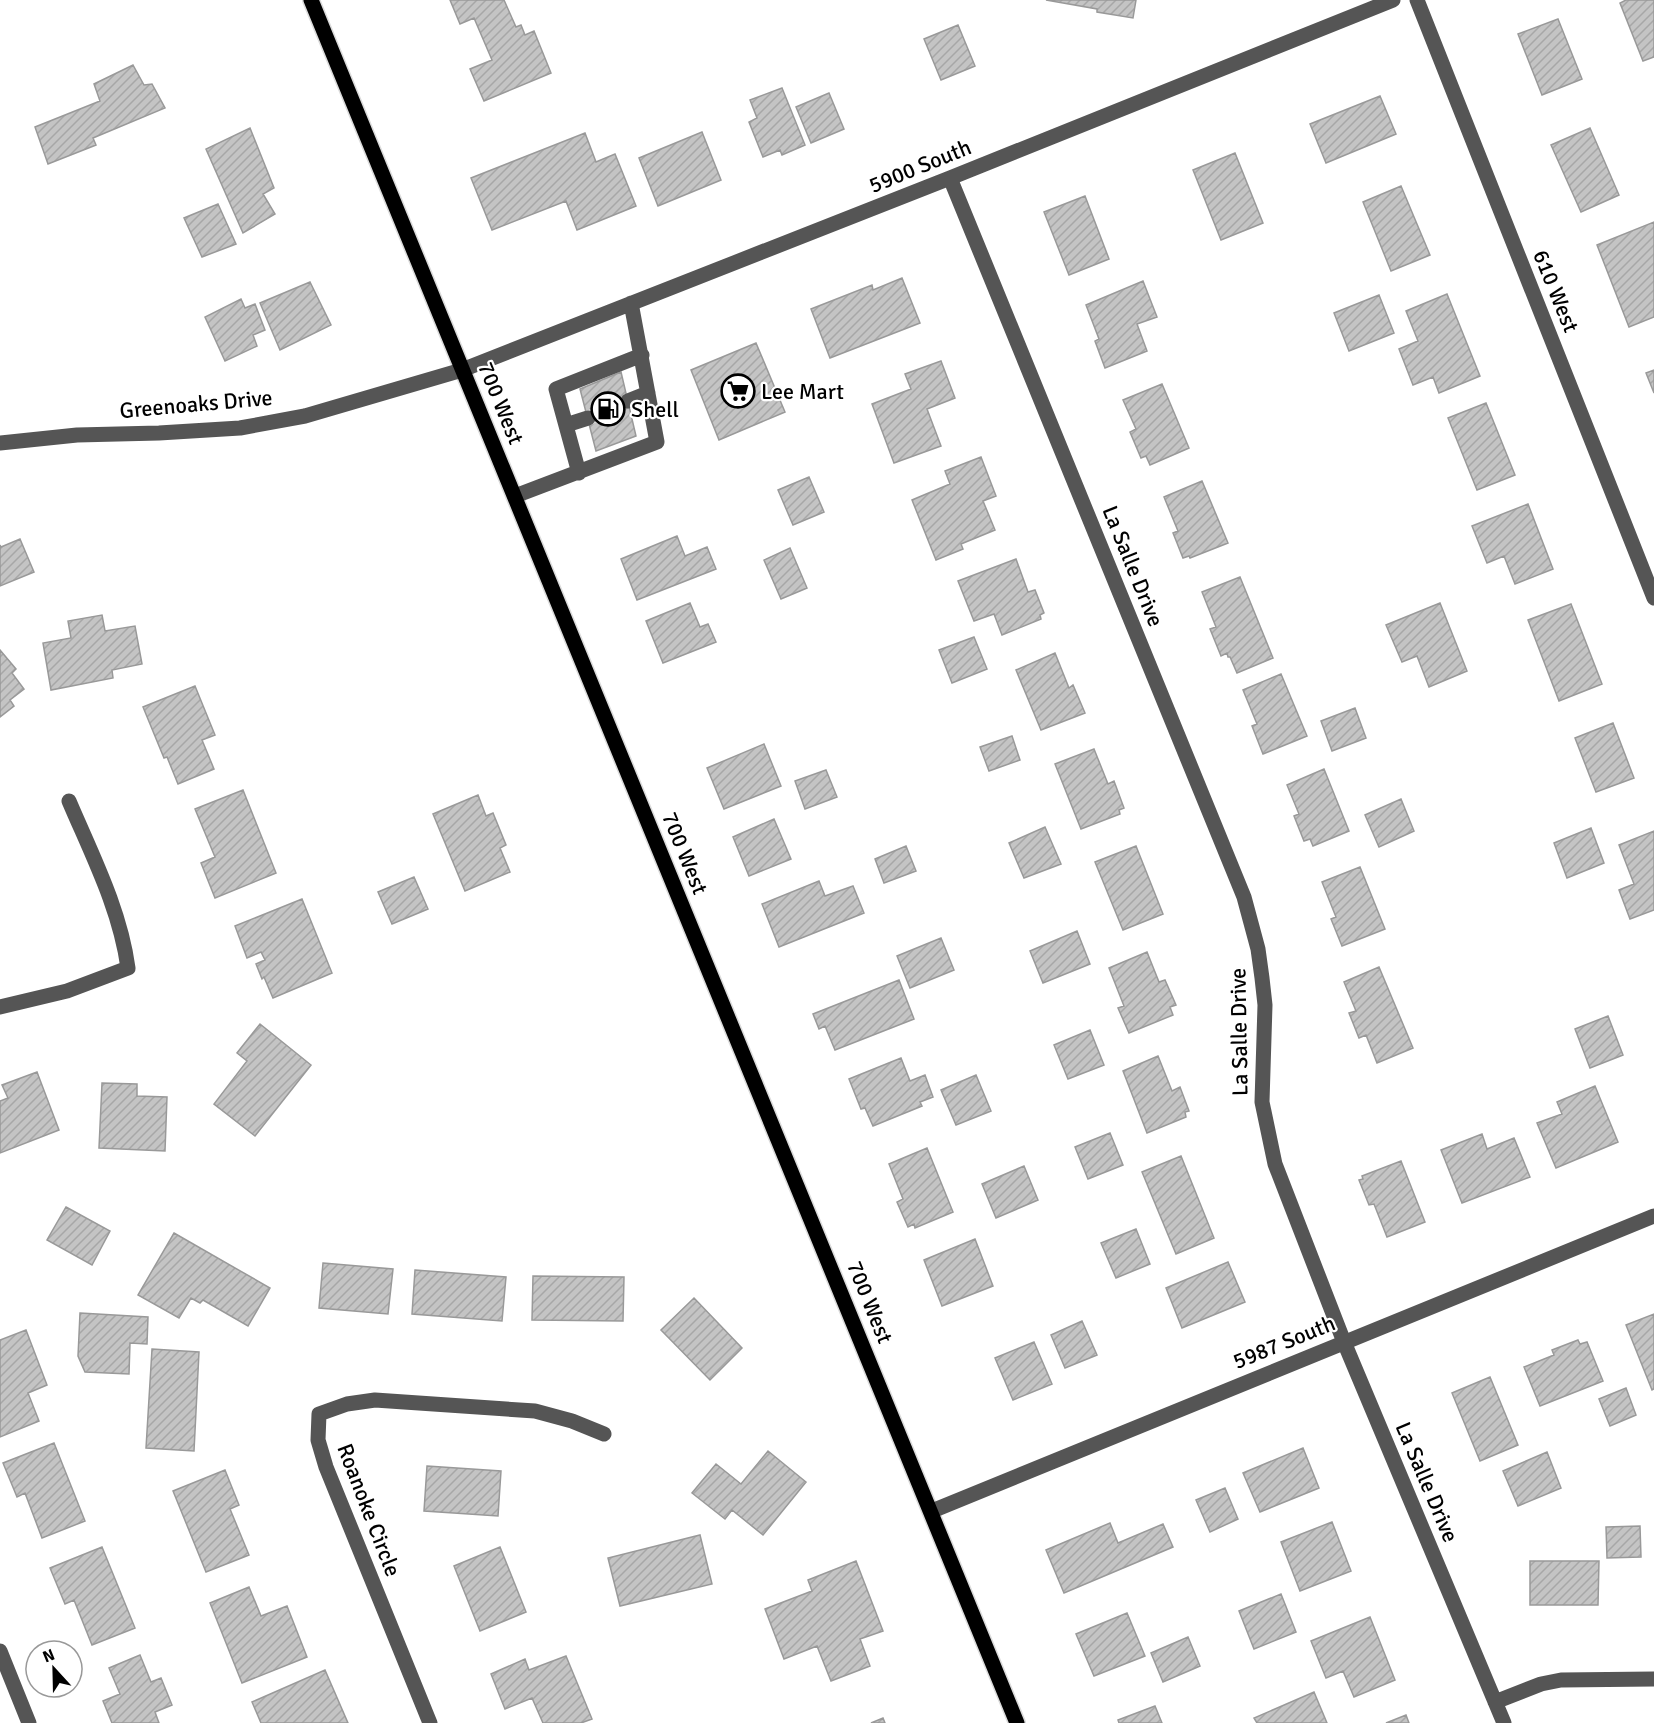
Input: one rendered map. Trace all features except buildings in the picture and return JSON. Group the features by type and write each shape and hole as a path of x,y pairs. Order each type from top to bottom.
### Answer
{"main road":[{"name":"700 West","path":"311,0 1017,1723"}],"street":[{"name":"5900 South","path":"462,370 950,178 1393,0"},
{"name":"610 West","path":"1417,0 1654,598"},
{"name":"La Salle Drive","path":"950,178 1244,897 1258,948 1263,978 1265,1005 1262,1102 1267,1133 1285,1194 1344,1342 1504,1723"},
{"path":"515,496 657,442 631,303"},
{"path":"579,473 556,389 642,355"},
{"name":"Greenoaks Drive","path":"0,443 76,435 240,428 305,416 462,370"},
{"path":"628,401 648,393"},
{"path":"566,425 588,418"},
{"path":"0,1006 67,991 128,968 124,940 116,914 69,801"},
{"name":"5987 South","path":"932,1511 1654,1215"},
{"name":"Roanoke Circle","path":"430,1723 326,1467 318,1440 319,1414 347,1404 375,1400 535,1411 572,1420 604,1434"},
{"path":"0,1651 29,1723"},
{"path":"1495,1702 1541,1684 1561,1680 1654,1679"}],"tunnel":[{"path":"588,418 628,401"}],"place":[{"name":"Lee Mart","path":"738,391"},
{"name":"Shell","path":"608,409"}]}
